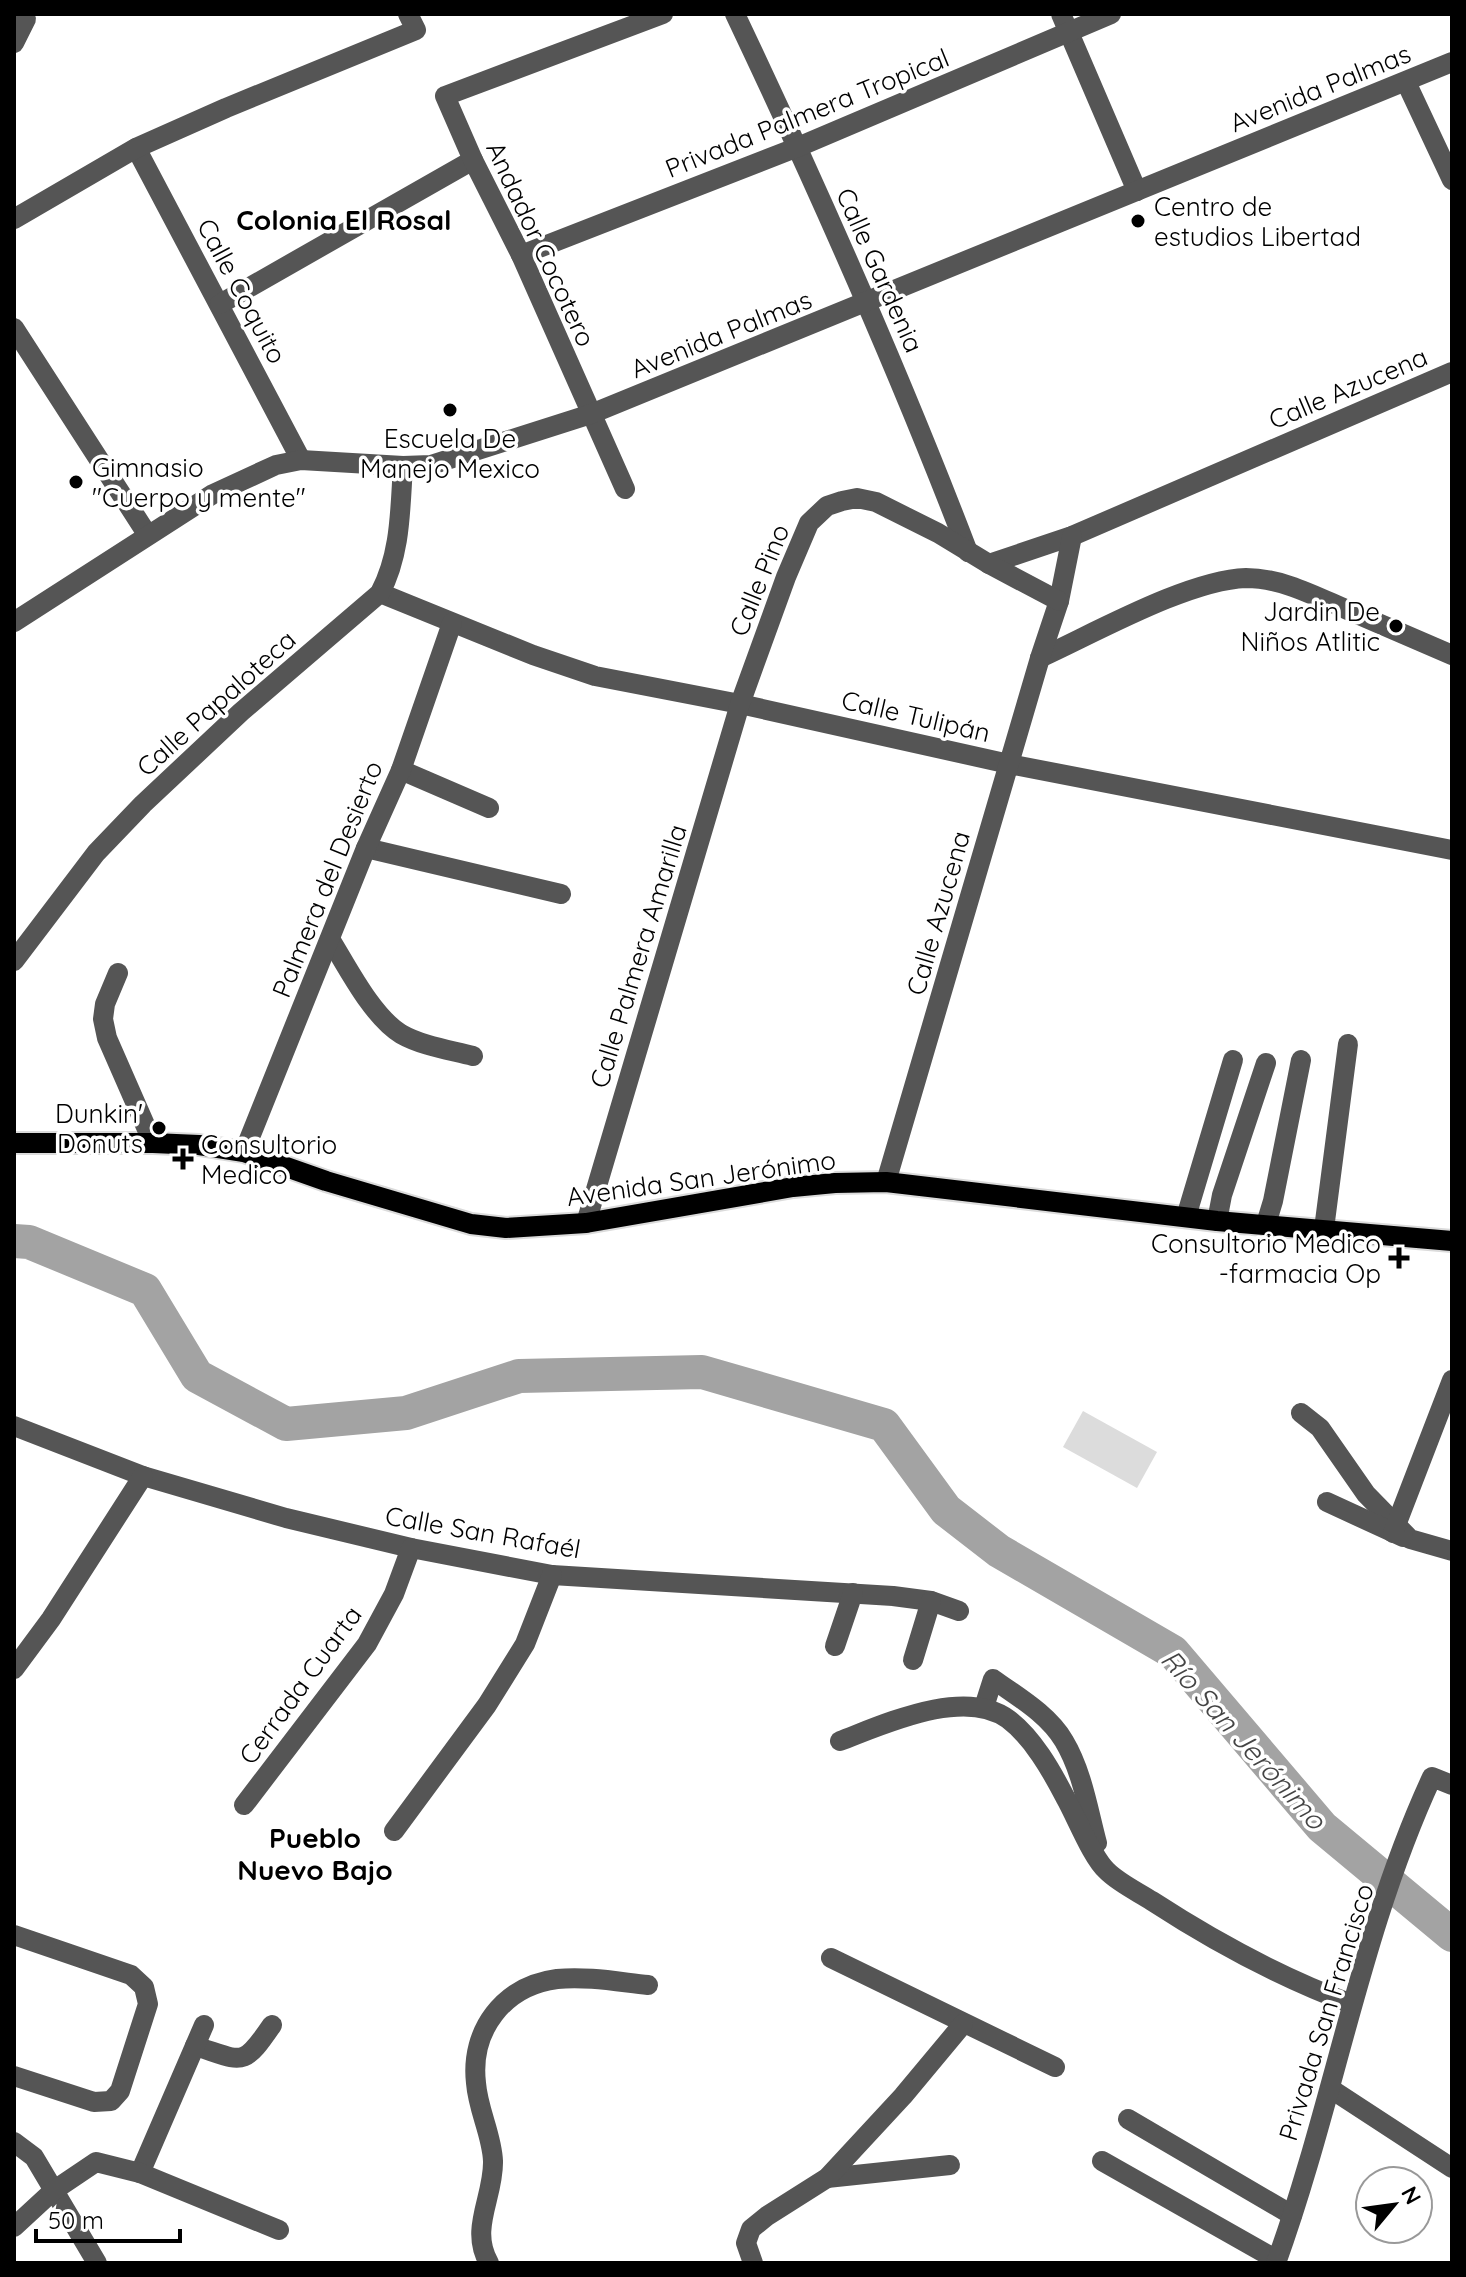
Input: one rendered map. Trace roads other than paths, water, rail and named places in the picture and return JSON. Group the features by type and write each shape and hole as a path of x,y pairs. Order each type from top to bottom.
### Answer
{"main road":[{"name":"Avenida San Jerónimo","path":"14,1143 153,1143 199,1145 244,1152 326,1181 471,1224 506,1228 586,1223 793,1187 886,1182 1217,1221 1452,1241"}],"street":[{"path":"14,219 136,148 416,30 408,14"},
{"name":"Andador Cocotero","path":"625,489 521,255 445,96 663,14"},
{"name":"Calle Gardenia","path":"735,14 798,147 914,411 968,552"},
{"name":"Privada Palmera Tropical","path":"521,255 798,147 1065,23 1111,14"},
{"path":"14,43 27,16"},
{"path":"1065,23 1137,191"},
{"name":"Avenida Palmas","path":"14,622 213,494 283,462 431,465 591,414 1452,62"},
{"path":"1406,82 1452,180"},
{"name":"Calle Coquito","path":"136,148 301,460"},
{"path":"220,304 473,160"},
{"path":"14,328 147,534"},
{"name":"Calle Azucena","path":"886,1182 1059,601 1072,536 1452,372"},
{"name":"Calle Papaloteca","path":"14,961 96,853 143,804 241,712 380,593 392,571 398,544 403,466"},
{"name":"Calle Pino","path":"740,704 809,523 827,506 857,498 876,502 989,564"},
{"path":"989,564 1072,536"},
{"path":"989,564 1059,601"},
{"path":"1040,658 1179,595 1215,583 1246,578 1300,589 1452,655"},
{"name":"Calle Tulipán","path":"380,593 595,676 740,704 1009,764 1452,850"},
{"name":"Palmera del Desierto","path":"244,1152 366,848 401,770 452,623"},
{"name":"Calle Palmera Amarilla","path":"586,1223 740,704"},
{"path":"401,770 489,808"},
{"path":"366,848 561,894"},
{"path":"330,939 385,1020 399,1033 413,1040 473,1056"},
{"path":"118,973 105,1004 103,1019 107,1038 153,1143"},
{"path":"1324,1229 1348,1044"},
{"path":"1186,1217 1233,1060"},
{"path":"1266,1224 1301,1060"},
{"path":"1217,1221 1222,1195 1266,1063"},
{"path":"1400,1533 1452,1380"},
{"path":"1301,1413 1331,1442 1351,1475 1400,1533"},
{"name":"Calle San Rafaél","path":"14,1426 143,1476 286,1518 411,1548 552,1575 853,1593 931,1601 959,1611"},
{"path":"14,1669 51,1619 143,1476"},
{"path":"1327,1502 1452,1551"},
{"name":"Cerrada Cuarta","path":"244,1805 367,1644 394,1594 411,1548"},
{"path":"394,1831 495,1693 525,1644 552,1575"},
{"path":"835,1646 853,1593"},
{"path":"913,1660 931,1601"},
{"path":"984,1707 993,1679 1036,1709 1063,1738 1073,1760 1105,1870"},
{"path":"840,1741 902,1717 957,1707 984,1707 1006,1718 1027,1736 1105,1870 1240,1954 1352,2004"},
{"name":"Privada San Francisco","path":"1276,2262 1331,2089 1374,1932 1411,1824 1442,1781"},
{"path":"14,1935 131,1975 144,1987 148,2004 120,2091 111,2101 94,2102 14,2076"},
{"path":"831,1958 1055,2067"},
{"path":"489,2263 480,2240 493,2162 476,2084 476,2049 483,2027 505,2002 553,1980 575,1978 648,1985"},
{"path":"753,2263 746,2243 751,2229 827,2178 903,2096 963,2024"},
{"path":"140,2173 204,2025"},
{"path":"195,2046 232,2058 244,2058 253,2052 272,2025"},
{"path":"1331,2089 1452,2168"},
{"path":"1128,2119 1292,2215"},
{"path":"14,2142 34,2157 97,2263"},
{"path":"1102,2161 1276,2262"},
{"path":"14,2227 53,2191 92,2162 140,2173 279,2230"},
{"path":"827,2178 950,2165"}],"waterway":[{"name":"Río San Jerónimo","path":"14,1241 29,1242 145,1290 197,1376 286,1424 406,1413 519,1376 702,1372 884,1425 946,1510 999,1551 1173,1652 1322,1827 1452,1935"}],"place":[{"name":"Centro de estudios Libertad","path":"1138,221"},
{"name":"Escuela De Manejo Mexico","path":"450,410"},
{"name":"Gimnasio \"Cuerpo y mente\"","path":"76,482"},
{"name":"Jardin De Niños Atlitic","path":"1396,626"},
{"name":"Dunkin' Donuts","path":"159,1128"},
{"name":"Consultorio Medico","path":"183,1159"},
{"name":"Consultorio Medico -farmacia Op","path":"1399,1258"}],"district":[{"name":"Colonia El Rosal","path":"344,219"},
{"name":"Pueblo Nuevo Bajo","path":"315,1853"}]}
